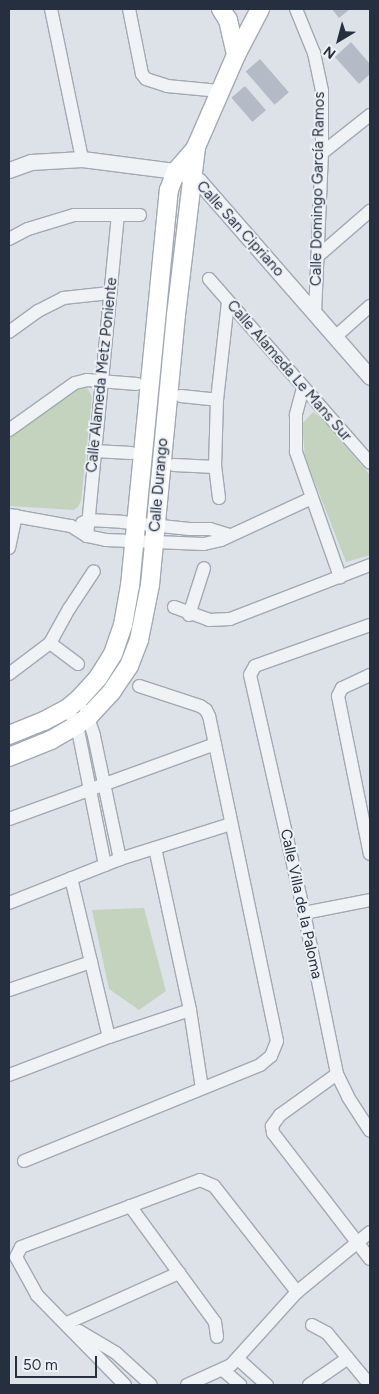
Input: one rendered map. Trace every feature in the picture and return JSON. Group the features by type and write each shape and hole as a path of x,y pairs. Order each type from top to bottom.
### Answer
{"main road":[{"path":"225,14 240,24 256,15"},
{"path":"225,14 236,55"},
{"name":"Calle Durango","path":"9,736 73,704 98,678 113,654 126,611 169,190 184,174 236,55 256,15"},
{"name":"Calle Durango","path":"9,756 51,740 83,720 112,692 139,640 146,612 154,534 184,174"}],"street":[{"path":"51,9 82,159"},
{"path":"129,9 142,74 146,79 167,86 220,91"},
{"name":"Calle Domingo García Ramos","path":"296,9 314,53 322,91 322,153 315,313"},
{"path":"322,153 370,115"},
{"path":"9,169 31,162 82,159 184,174"},
{"name":"Calle San Cipriano","path":"184,174 206,189 370,376"},
{"path":"318,256 370,211"},
{"name":"Calle Alameda Metz Poniente","path":"87,536 118,215"},
{"path":"9,239 28,229 67,217 140,215"},
{"name":"Calle Alameda Le Mans Sur","path":"209,279 370,463"},
{"path":"9,332 38,311 63,298 110,293"},
{"path":"219,498 215,467 217,400 228,302"},
{"path":"335,337 370,306"},
{"path":"9,430 75,383 87,380 137,384"},
{"path":"303,388 296,415 294,434 296,452 340,577"},
{"path":"181,396 217,400"},
{"path":"94,451 131,453"},
{"path":"174,465 215,467"},
{"path":"72,526 89,520 136,524 154,534 190,544 214,543 312,498"},
{"path":"9,548 12,516 72,526 87,536 134,542 154,534 190,529 210,529 230,535"},
{"path":"190,529 190,544"},
{"path":"174,607 189,615 209,620 230,619 370,565"},
{"path":"189,615 204,568"},
{"path":"9,674 50,643 69,609 94,571"},
{"name":"Calle Villa de la Paloma","path":"370,625 255,666 251,671 250,678 304,913 337,1074 348,1097 370,1131"},
{"path":"50,643 78,664"},
{"path":"370,675 339,691 338,701 370,854"},
{"path":"24,1160 260,1065 271,1056 277,1041 215,744 206,710 200,706 139,686"},
{"path":"73,704 83,720 104,784 120,859"},
{"path":"83,720 90,789 105,865"},
{"path":"9,819 215,744"},
{"path":"9,903 120,859 231,824"},
{"path":"155,848 190,1010 202,1088"},
{"path":"71,878 109,1037"},
{"path":"304,913 370,900"},
{"path":"9,990 91,962"},
{"path":"9,1075 109,1037 190,1010"},
{"path":"337,1074 280,1115 272,1126 273,1133 370,1259"},
{"path":"125,1385 37,1295 16,1257 21,1247 200,1180 208,1181 214,1186 298,1292"},
{"path":"130,1206 215,1322 218,1337"},
{"path":"187,1385 223,1370 238,1359 298,1292 370,1232"},
{"path":"66,1324 179,1272"},
{"path":"66,1324 116,1353 151,1385"},
{"path":"312,1326 327,1334 370,1385"},
{"path":"309,1385 348,1358"},
{"path":"238,1359 267,1385"},
{"path":"223,1370 240,1385"}],"green space":[{"path":"79,384 88,389 92,397 81,501 78,507 74,510 9,506 9,436"},
{"path":"313,412 320,417 370,475 370,555 346,562 305,457 302,424"},
{"path":"144,908 166,991 139,1010 109,989 92,910"}],"building":[{"path":"332,9 350,9 339,18"},
{"path":"351,42 370,64 370,74 359,84 335,57"},
{"path":"260,59 289,92 275,105 246,71"},
{"path":"245,86 266,110 252,122 231,98"}]}
